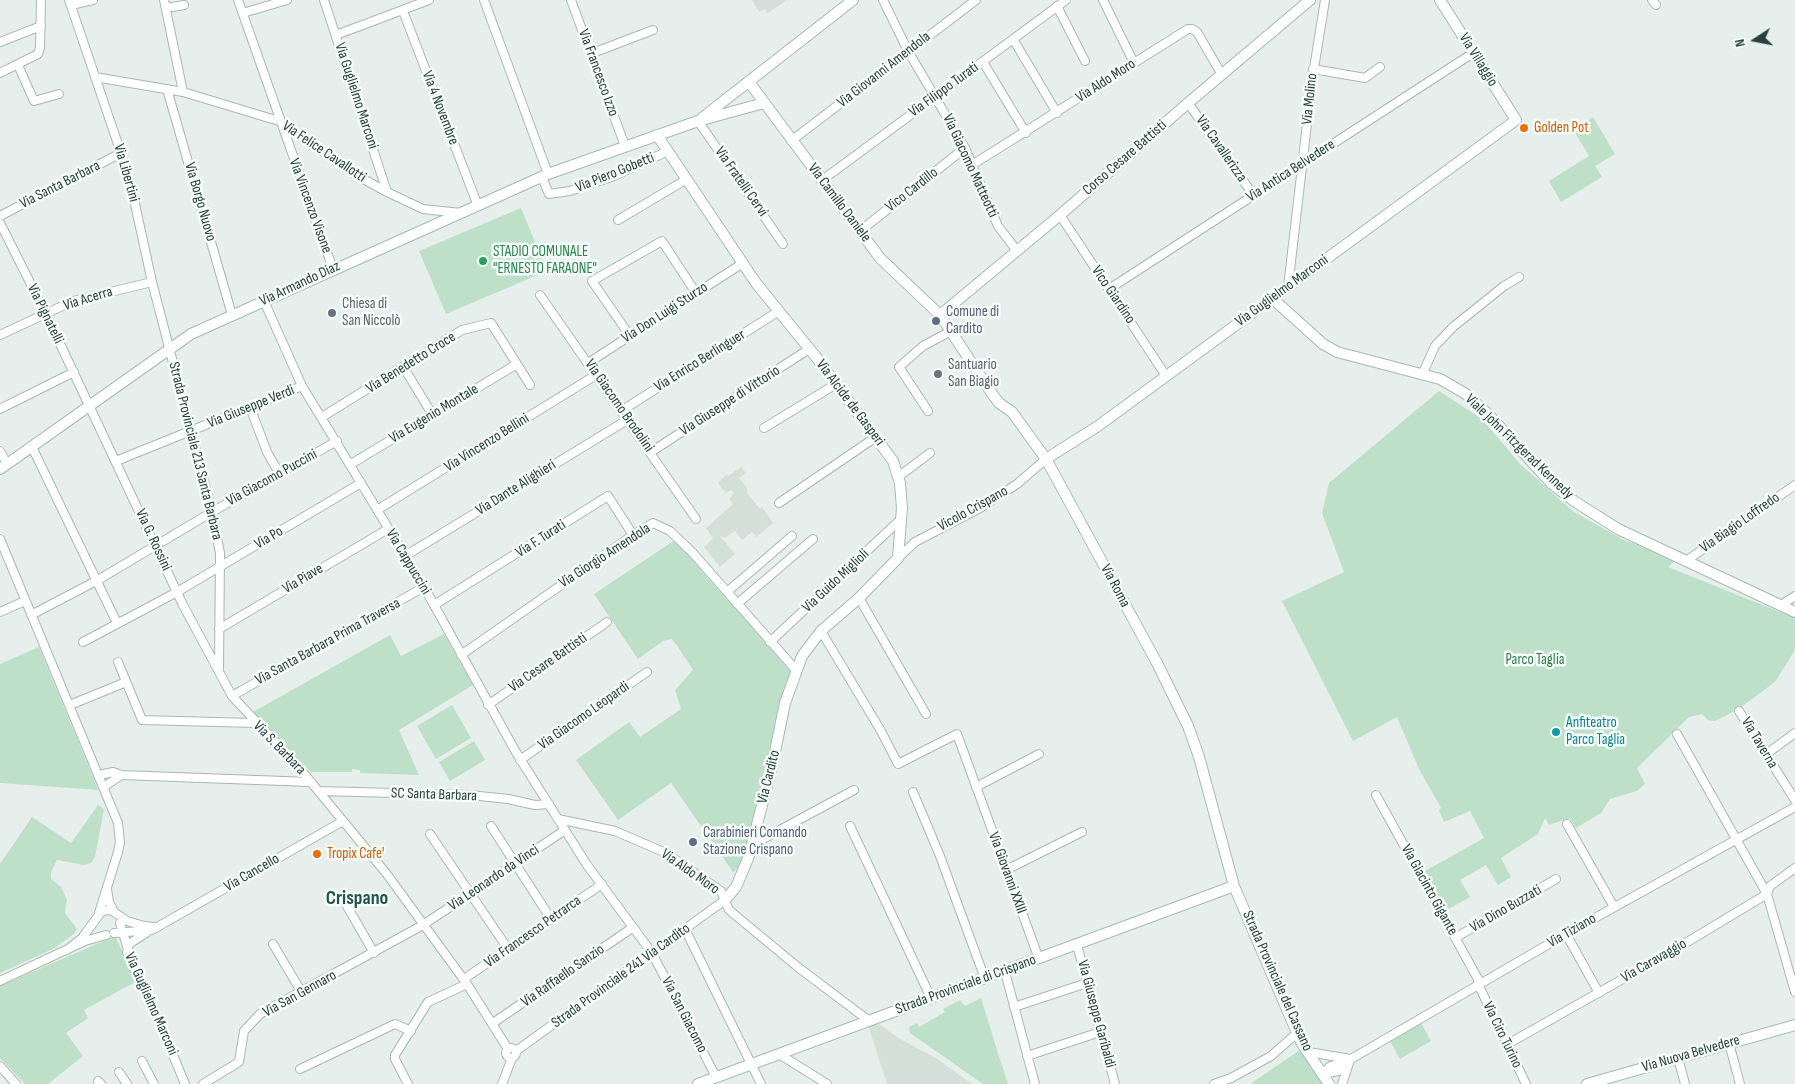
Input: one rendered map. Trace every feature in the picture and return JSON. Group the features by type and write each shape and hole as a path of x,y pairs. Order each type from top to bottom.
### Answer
{"street":[{"path":"0,73 38,54 41,26 40,0"},
{"path":"70,3 93,0"},
{"name":"Via Vincenzo Visone","path":"238,0 332,269"},
{"path":"243,13 287,0"},
{"name":"Via Guglielmo Marconi","path":"324,0 387,192"},
{"path":"336,35 429,0"},
{"path":"484,0 545,176"},
{"name":"Via Francesco Izzo","path":"570,0 625,146"},
{"path":"698,121 853,0"},
{"name":"Via Giacomo Matteotti","path":"882,0 908,51 965,148 998,226 1017,251"},
{"name":"Via Giovanni Amendola","path":"791,141 976,0"},
{"name":"Via Filippo Turati","path":"821,180 1066,0"},
{"path":"1103,0 1134,63"},
{"name":"Corso Cesare Battisti","path":"940,315 1060,215 1310,0"},
{"name":"Via Molino","path":"1288,287 1313,69 1324,0"},
{"name":"Via Villaggio","path":"1440,0 1516,120"},
{"name":"Via Libertini","path":"70,3 121,153 170,349"},
{"path":"182,92 165,4 184,4"},
{"path":"1057,6 1085,61"},
{"name":"Via 4 Novembre","path":"403,11 478,206"},
{"path":"0,42 41,26"},
{"name":"Via Aldo Moro","path":"972,165 1026,133 1188,29 1197,32 1222,75"},
{"path":"590,54 653,30"},
{"path":"1013,39 1057,113"},
{"name":"Via Antica Belvedere","path":"1109,289 1473,53"},
{"path":"983,62 1026,133"},
{"path":"18,65 34,101 59,94"},
{"path":"1313,69 1365,78 1380,67"},
{"name":"Via Felice Cavallotti","path":"96,77 182,92 279,121 356,176 387,192 423,209 461,213"},
{"name":"Via Camillo Daniele","path":"749,82 791,141 880,258 940,315"},
{"name":"Via Borgo Nuovo","path":"167,89 232,316"},
{"path":"724,100 721,110 728,112"},
{"name":"Via Armando Diaz","path":"3,466 190,334 332,269 545,176 698,121 764,102"},
{"name":"Via Cavallerizza","path":"1188,103 1254,196"},
{"name":"Via Guglielmo Marconi","path":"1046,459 1098,426 1516,120"},
{"name":"Via Fratelli Cervi","path":"698,121 783,244"},
{"name":"Via Alcide de Gasperi","path":"657,135 742,263 836,384 892,461 898,477 901,519 898,558"},
{"name":"Vico Cardillo","path":"860,231 965,148"},
{"name":"Via Piero Gobetti","path":"545,176 549,194 570,190 614,176 668,151"},
{"name":"Via Santa Barbara","path":"0,216 121,153"},
{"path":"618,220 687,179"},
{"name":"Vico Giardino","path":"1060,215 1166,376"},
{"name":"Via Pignatelli","path":"0,223 90,406"},
{"path":"630,336 592,281 662,241 696,293"},
{"name":"Via Don Luigi Sturzo","path":"588,363 742,263"},
{"path":"1422,375 1435,346 1453,327 1504,286 1519,277"},
{"name":"Via Acerra","path":"0,335 73,301 152,282"},
{"name":"Via Giacomo Brodolini","path":"540,295 696,519"},
{"name":"Viale John Fitzgerad Kennedy","path":"1272,299 1323,344 1337,352 1440,379 1466,394 1490,416 1529,461 1574,501 1618,529 1795,612"},
{"name":"Via Cappuccini","path":"264,301 302,386 424,587 520,760 558,819"},
{"name":"Via Enrico Berlinguer","path":"621,411 779,311"},
{"name":"Via Roma","path":"940,315 999,404 1012,412 1046,459 1149,647 1188,726 1199,757 1234,886"},
{"name":"Via Benedetto Croce","path":"322,417 404,368 462,330 491,323 530,385"},
{"path":"928,411 899,367 923,346 951,331"},
{"name":"Strada Provinciale 213 Santa Barbara","path":"170,349 212,512 220,553 219,672"},
{"name":"Via Giuseppe di Vittorio","path":"651,452 809,349"},
{"name":"Via Eugenio Montale","path":"351,464 517,364"},
{"path":"404,368 432,414"},
{"path":"0,409 74,372"},
{"name":"Via Vincenzo Bellini","path":"377,510 596,375"},
{"path":"764,428 836,384"},
{"name":"Via Giuseppe Verdi","path":"116,461 302,386"},
{"name":"Via G. Rossini","path":"90,406 178,592 219,672"},
{"path":"250,406 267,452 279,473"},
{"name":"Via Dante Alighieri","path":"405,556 627,420"},
{"path":"779,503 876,437"},
{"name":"Via Giacomo Puccini","path":"31,615 98,580 337,441"},
{"path":"32,447 98,580 117,623"},
{"path":"0,451 3,466"},
{"path":"898,477 930,453"},
{"name":"Vicolo Crispano","path":"898,558 915,542 980,508 1017,484 1046,459"},
{"name":"Via Po","path":"83,642 220,568 361,483"},
{"name":"Via Biagio Loffredo","path":"1686,561 1795,485"},
{"name":"Via F. Turati","path":"434,605 608,496 633,535"},
{"name":"Via Guido Miglioli","path":"770,642 901,519"},
{"name":"Via Giorgio Amendola","path":"461,655 653,523 670,531 692,552 770,642 794,674"},
{"name":"Via Piave","path":"219,629 388,529"},
{"path":"727,592 792,536"},
{"path":"0,539 104,787 120,831 118,852 97,916 96,928 114,934 117,916 107,897 107,887"},
{"path":"737,604 813,539"},
{"path":"794,674 802,656 821,631 859,598 898,558"},
{"name":"Via Santa Barbara Prima Traversa","path":"232,696 424,587"},
{"path":"1781,605 1795,596"},
{"path":"859,598 926,714"},
{"path":"0,612 25,601"},
{"name":"Via Cesare Battisti","path":"488,704 607,622"},
{"name":"Via Giovanni XXIII","path":"821,631 881,731 898,764 957,734 1039,959"},
{"path":"118,662 142,720 255,723"},
{"name":"Via S. Barbara","path":"219,672 232,696 319,791 343,821"},
{"name":"Via Giacomo Leopardi","path":"520,760 647,672"},
{"name":"Via Cardito","path":"725,900 736,887 752,845 794,674"},
{"path":"70,705 126,682"},
{"name":"Via Taverna","path":"1740,711 1795,800"},
{"path":"1766,755 1795,733"},
{"path":"1677,734 1767,894 1795,992"},
{"path":"976,787 1039,754"},
{"path":"99,775 109,772 121,775 311,782"},
{"path":"104,787 121,775"},
{"path":"752,845 854,790"},
{"name":"SC Santa Barbara","path":"319,791 470,796 508,799 535,805 549,804"},
{"path":"913,792 940,856 985,979"},
{"name":"Via Giacinto Gigante","path":"1376,795 1478,979 1479,986"},
{"name":"Via Tiziano","path":"1323,1074 1338,1071 1351,1059 1566,934 1795,807"},
{"path":"558,819 632,928 652,953"},
{"name":"Via Aldo Moro","path":"558,819 615,831 666,853 721,891 729,910 799,968 868,1020"},
{"path":"343,821 386,874 466,982 512,1053 502,1084"},
{"name":"Via Cancello","path":"127,952 132,942 160,925 343,821"},
{"path":"1567,824 1614,907"},
{"path":"491,826 552,919"},
{"path":"850,826 932,998"},
{"name":"Via Leonardo da Vinci","path":"423,925 565,830"},
{"path":"1006,870 1082,832"},
{"path":"430,834 508,949"},
{"name":"Via Caravaggio","path":"1506,1045 1599,993 1767,894 1770,886 1795,868"},
{"name":"Via Dino Buzzati","path":"1455,938 1556,879"},
{"name":"Via Francesco Petrarca","path":"408,1084 395,1059 410,1030 428,1002 466,982 508,949 602,884"},
{"name":"Strada Provinciale di Crispano","path":"698,1084 1234,886"},
{"name":"Strada Provinciale del Cassano","path":"1234,886 1299,1037 1329,1084"},
{"name":"Strada Provinciale 241 Via Cardito","path":"512,1053 725,900"},
{"path":"347,906 374,953"},
{"path":"0,981 67,950 82,938 97,916 106,910 144,926 160,925"},
{"name":"Via San Gennaro","path":"203,1084 239,1062 244,1031 260,1014 302,993 423,925"},
{"name":"Via Raffaello Sanzio","path":"493,1024 632,928"},
{"path":"685,929 761,1084"},
{"name":"Via Cancello","path":"67,950 114,934 152,930"},
{"name":"Via Guglielmo Marconi","path":"114,934 127,952 185,1084"},
{"path":"1566,934 1599,993"},
{"path":"272,944 302,993"},
{"name":"Via Giuseppe Garibaldi","path":"1077,945 1115,1084"},
{"name":"Via San Giacomo","path":"652,953 716,1077"},
{"path":"1005,972 1035,1084"},
{"path":"1014,1007 1087,983"},
{"name":"Via Ciro Turino","path":"1479,986 1526,1084"},
{"path":"300,1069 395,1024 410,1030"},
{"name":"Via Nuova Belvedere","path":"1587,1084 1795,1025"},
{"path":"1027,1056 1100,1032"},
{"path":"1214,1084 1231,1078 1299,1037"},
{"path":"1729,1043 1740,1084"},
{"path":"1308,1052 1351,1059 1345,1069 1342,1084"},
{"path":"779,1054 827,1084"},
{"path":"1678,1058 1685,1084"},
{"path":"142,1061 154,1084"},
{"path":"0,1066 16,1084"},
{"path":"118,1072 127,1084"}],"shaded area":[{"path":"752,0 787,0 768,13 765,9 759,12"},
{"path":"741,467 746,473 739,478 747,488 747,493 760,509 762,507 773,523 756,537 752,532 742,540 735,531 725,538 719,535 735,554 720,567 704,547 713,538 706,528 733,504 729,499 734,493 731,490 726,493 718,483 727,474 728,476"},
{"path":"876,1022 900,1039 936,1058 972,1084 887,1084 868,1025"}],"green space":[{"path":"1593,117 1615,154 1595,166 1602,177 1561,202 1549,181 1589,156 1573,129"},
{"name":"STADIO COMUNALE \"ERNESTO FARAONE\"","path":"521,208 547,271 446,314 419,251"},
{"name":"Parco Taglia","path":"1439,391 1482,419 1520,464 1574,512 1624,540 1676,560 1668,567 1795,618 1795,650 1775,682 1737,710 1715,721 1708,720 1702,714 1689,717 1637,768 1645,784 1637,791 1610,799 1601,813 1576,828 1570,818 1549,825 1545,818 1538,834 1501,858 1511,877 1498,885 1486,865 1460,880 1470,897 1445,911 1425,871 1484,838 1470,811 1444,822 1439,810 1441,808 1419,769 1397,717 1353,741 1282,601 1344,572 1322,513 1329,483"},
{"path":"675,540 729,602 731,601 790,671 750,837 738,868 733,872 671,783 618,820 576,760 629,722 640,737 681,709 675,690 693,670 672,639 663,641 638,659 594,594"},
{"path":"444,634 473,685 399,730 419,775 360,773 360,770 352,769 352,772 311,772 253,712 390,635 401,656"},
{"path":"39,647 98,790 0,783 0,664"},
{"path":"452,705 471,738 436,759 417,726"},
{"path":"474,741 485,760 450,781 439,762"},
{"path":"98,805 104,809 95,857 91,863 84,865 57,860 51,872 51,879 61,887 67,900 65,913 77,929 74,934 53,949 0,973 0,864 32,817 71,843"},
{"path":"115,936 137,981 84,1010 88,1018 66,1033 83,1056 48,1084 25,1084 0,1058 0,986"},
{"path":"981,998 1008,1084 983,1084 910,1033 909,1027 917,1023 919,1027 945,1012 943,1009 960,1000 965,1006"},
{"path":"1421,1023 1431,1041 1400,1059 1390,1041"},
{"path":"1300,1050 1323,1084 1250,1084"}],"place":[{"name":"Golden Pot","path":"1524,128"},
{"name":"STADIO COMUNALE \"ERNESTO FARAONE\"","path":"483,261"},
{"name":"Chiesa di San Niccolò","path":"332,313"},
{"name":"Comune di Cardito","path":"936,321"},
{"name":"Santuario San Biagio","path":"938,374"},
{"name":"Anfiteatro Parco Taglia","path":"1556,732"},
{"name":"Carabinieri Comando Stazione Crispano","path":"693,842"},
{"name":"Tropix Cafe'","path":"317,854"}],"district":[{"name":"Crispano","path":"357,899"}]}
